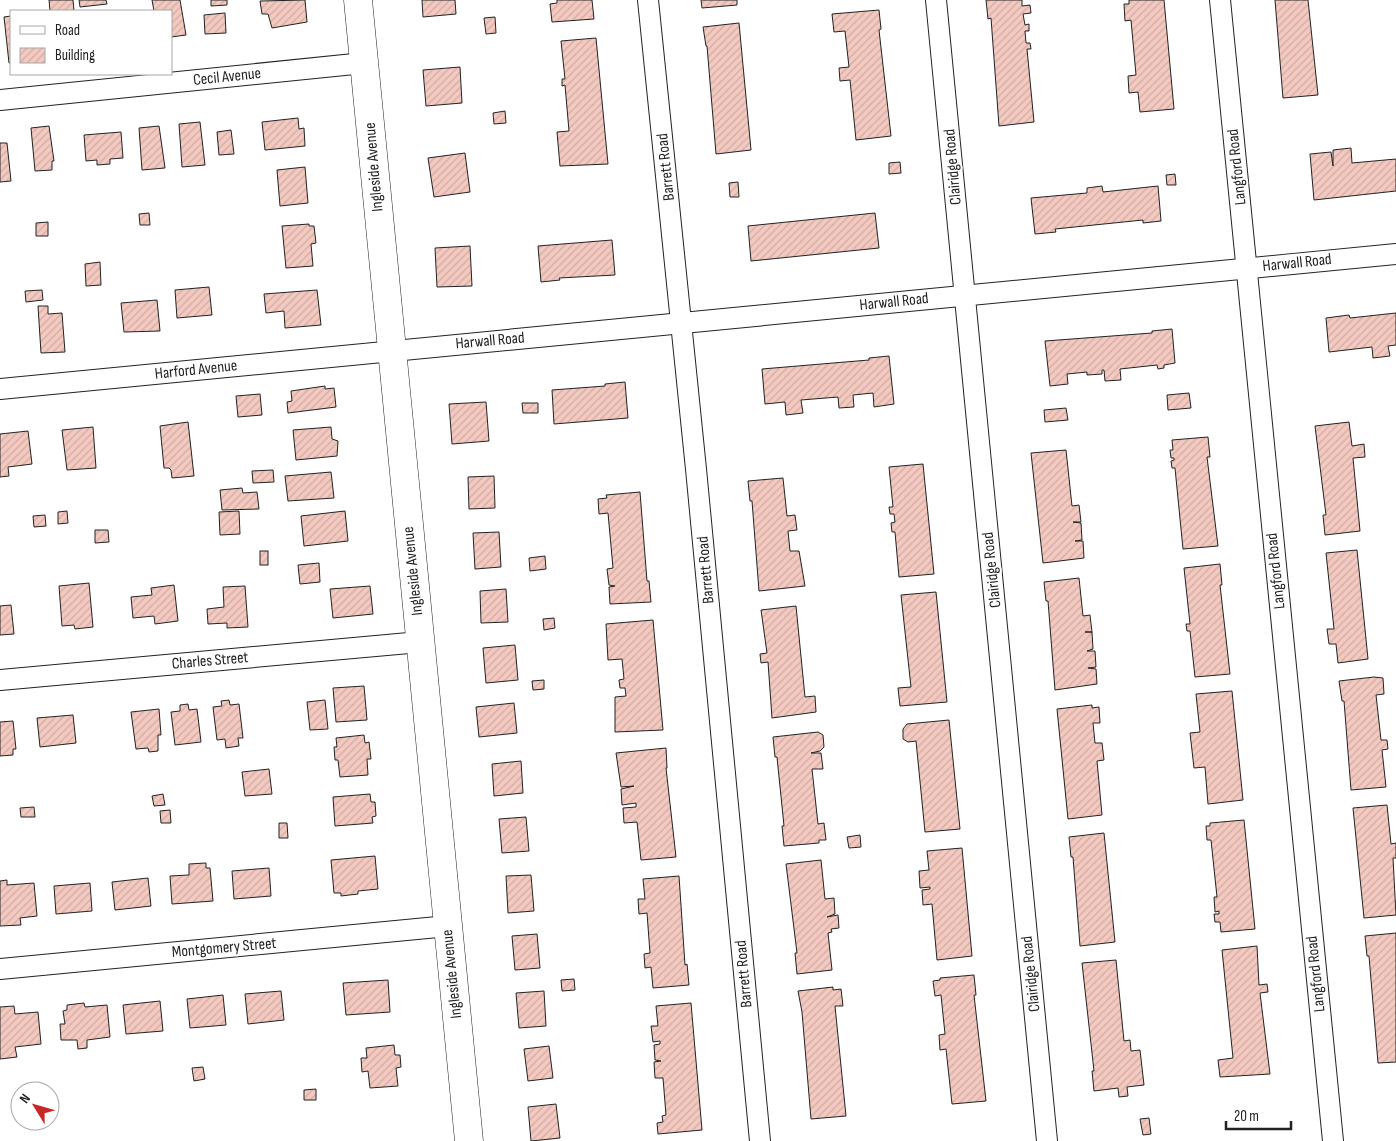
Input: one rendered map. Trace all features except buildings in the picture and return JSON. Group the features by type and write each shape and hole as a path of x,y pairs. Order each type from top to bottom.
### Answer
{"main road":[{"name":"Ingleside Avenue","path":"358,0 469,1141"}],"street":[{"name":"Barrett Road","path":"648,0 682,323 760,1141"},
{"name":"Clairidge Road","path":"936,0 1047,1141"},
{"name":"Langford Road","path":"1220,0 1333,1141"},
{"name":"Cecil Avenue","path":"0,100 364,63"},
{"name":"Harwall Road","path":"391,351 1396,254"},
{"name":"Harford Avenue","path":"0,389 391,351"},
{"name":"Charles Street","path":"0,680 420,642"},
{"name":"Montgomery Street","path":"0,969 448,926"}]}
